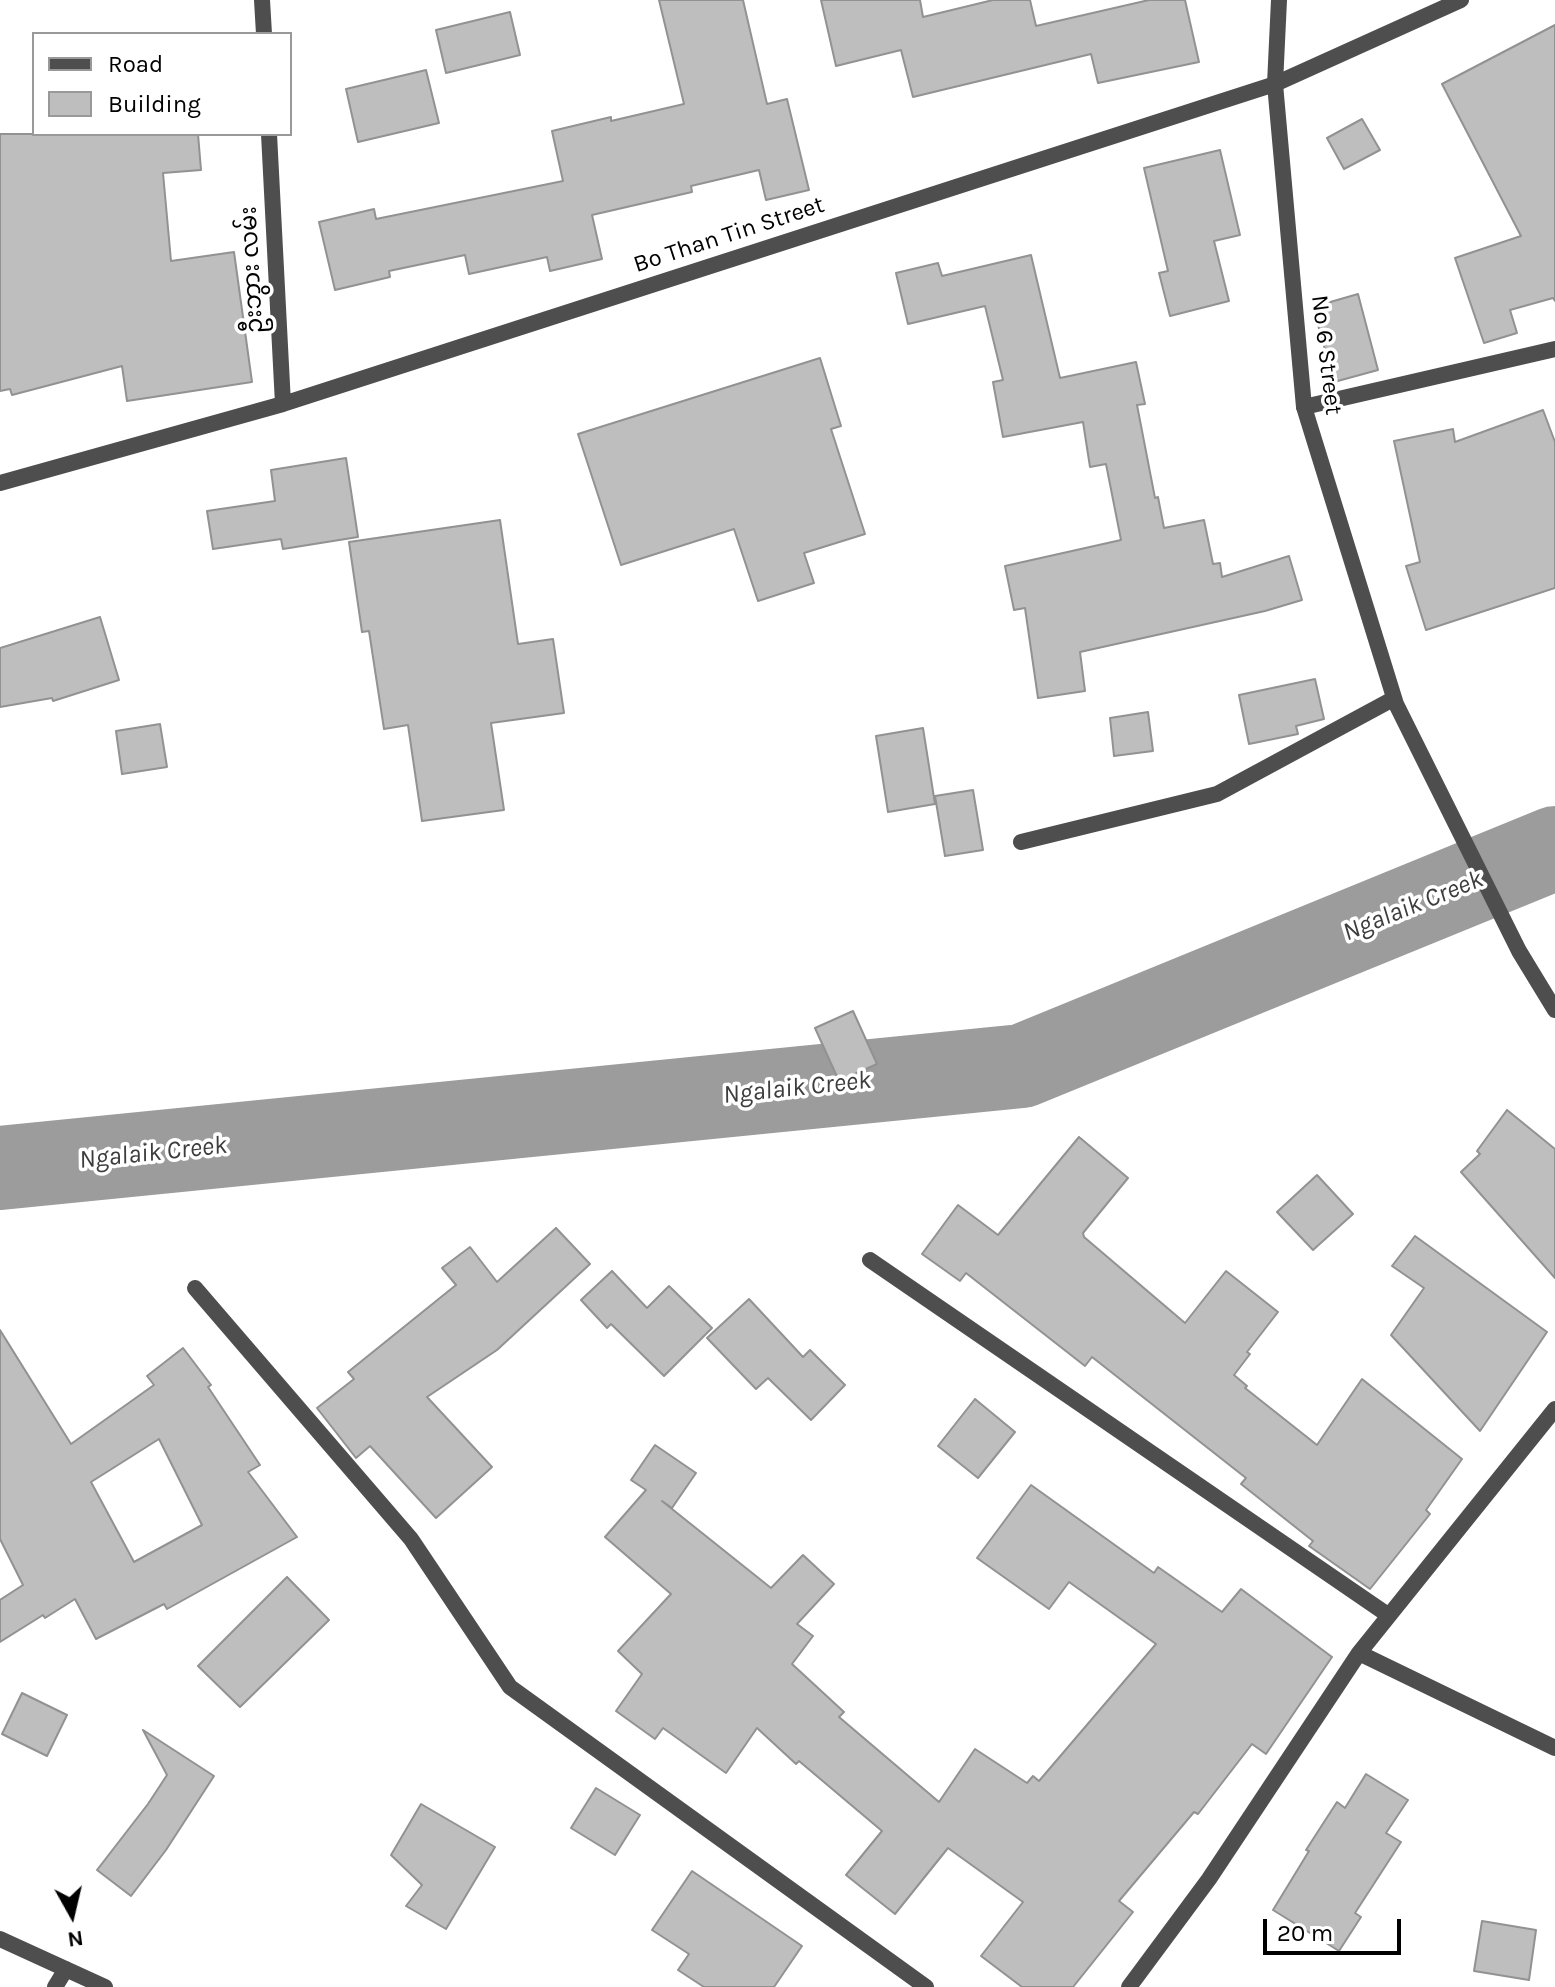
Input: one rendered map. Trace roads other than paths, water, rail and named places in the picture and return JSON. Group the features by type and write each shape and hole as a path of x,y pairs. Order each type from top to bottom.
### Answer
{"street":[{"path":"262,0 264,32"},
{"name":"No 6 Street","path":"1279,0 1275,84 1304,407 1395,702 1519,951 1555,1010"},
{"name":"Bo Than Tin Street","path":"0,483 283,404 1275,84 1461,0"},
{"name":"ဦးဘွား လမ်း","path":"269,136 283,404"},
{"path":"1304,407 1555,349"},
{"path":"1021,842 1217,794 1395,702"},
{"path":"870,1260 1388,1615"},
{"path":"195,1288 411,1539 510,1687 926,1987"},
{"path":"1129,1987 1209,1879 1359,1653 1555,1409"},
{"path":"1359,1653 1555,1748"},
{"path":"0,1939 105,1987"},
{"path":"55,1987 66,1969"}],"waterway":[{"name":"Ngalaik Creek","path":"0,1168 1022,1066 1555,848"}]}
